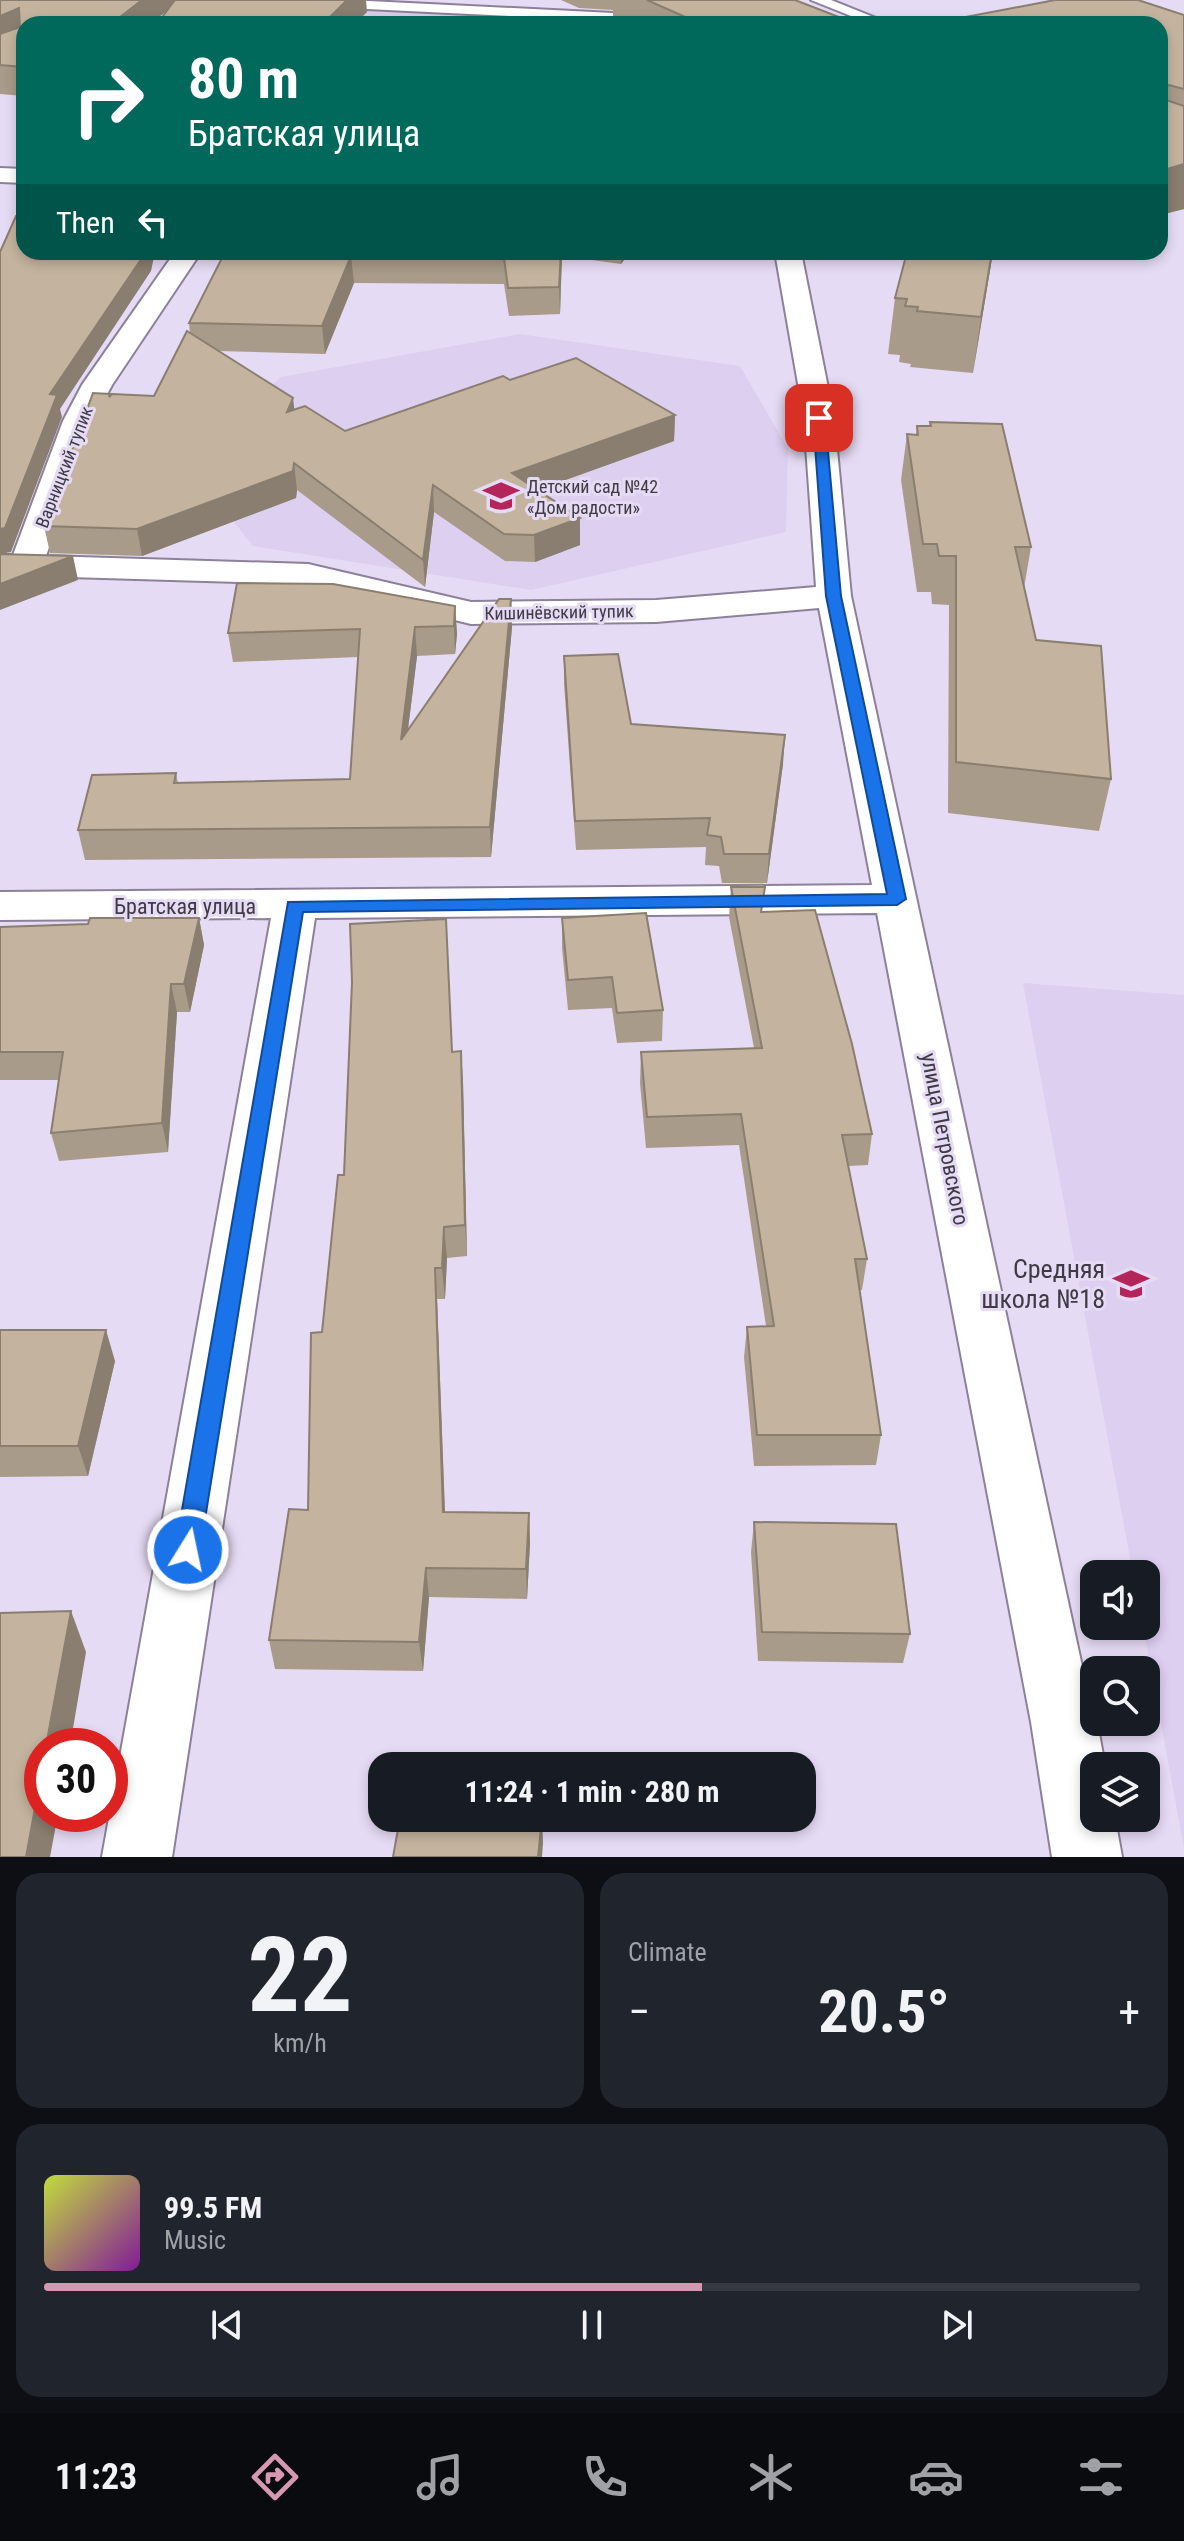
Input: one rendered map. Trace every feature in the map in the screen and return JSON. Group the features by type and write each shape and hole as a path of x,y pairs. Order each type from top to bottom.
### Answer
{"street":[{"name":"Варницкий тупик","path":"13,566 91,397 183,260"},
{"name":"улица Петровского","path":"789,260 819,418 834,596 1064,1722 1087,1857"},
{"name":"Кишинёвский тупик","path":"13,566 308,574 471,613 656,611 834,596"},
{"name":"Братская улица","path":"0,906 897,899"},
{"path":"137,1857 295,906"}],"lane":[{"path":"264,0 592,16"},
{"path":"620,16 728,0"},
{"path":"818,0 862,16"}],"shaded area":[{"path":"249,3 491,16 232,16"},
{"name":"Детский сад №42 «Дом радости»","path":"520,334 740,366 788,449 786,532 531,590 253,546 186,461 281,377"},
{"name":"Средняя школа №18","path":"1023,983 1184,995 1184,1848 1160,1718 1160,1656 1149,1656 1146,1640 1160,1640 1160,1560 1130,1560"}],"building":[{"path":"0,0 142,0 121,16 19,16 19,8 0,16"},
{"path":"175,0 347,0 331,16 163,16"},
{"path":"647,0 795,0 836,16 683,16"},
{"path":"1055,0 1138,0 1184,15 1184,89 1168,86 1168,16 971,16"},
{"path":"16,28 16,66 0,65 0,34"},
{"path":"1168,101 1184,106 1184,164 1168,169"},
{"path":"16,216 16,260 141,260 50,394 57,395 5,528 0,529 0,252"},
{"path":"221,260 349,260 322,326 189,323"},
{"path":"504,260 561,260 559,287 508,288"},
{"path":"905,260 991,260 981,317 917,311 918,307 905,306 907,299 895,298"},
{"path":"187,331 293,398 287,412 305,406 345,431 503,376 510,380 576,358 675,415 512,473 580,518 534,535 504,534 433,485 423,560 294,463 293,471 137,529 44,526 93,393 110,394 109,397 112,394 154,396"},
{"path":"930,422 1002,424 1031,547 1015,547 1036,640 1101,646 1111,779 956,762 956,556 939,556 937,544 923,544 907,434 918,435 917,426 931,426"},
{"path":"0,554 73,556 0,584"},
{"path":"237,583 333,584 455,606 454,626 415,627 401,740 499,599 511,599 490,827 78,830 92,775 176,773 174,783 350,779 360,629 228,633"},
{"path":"618,654 631,724 785,735 769,854 724,854 721,837 707,835 710,818 575,821 564,656"},
{"path":"731,887 765,887 761,912 815,910 852,1044 872,1134 842,1135 867,1259 855,1259 881,1435 757,1435 747,1327 774,1326 741,1114 647,1117 641,1052 762,1048"},
{"path":"646,913 663,1010 617,1013 612,977 568,980 562,918"},
{"path":"90,918 199,918 184,984 171,984 162,1123 51,1133 63,1052 0,1052 0,927 88,924"},
{"path":"446,919 452,1052 461,1051 465,1225 444,1227 442,1268 435,1268 443,1512 529,1513 526,1569 426,1568 419,1642 269,1640 289,1509 308,1510 311,1333 322,1332 338,1175 344,1175 352,982 350,924"},
{"path":"0,1330 106,1330 78,1446 0,1446"},
{"path":"754,1522 896,1524 910,1634 762,1632"},
{"path":"71,1611 49,1728 24,1728 24,1832 31,1832 26,1857 0,1857 0,1613"},
{"path":"397,1832 541,1832 538,1857 393,1857"}],"place":[{"name":"Детский сад №42 «Дом радости»","path":"501,496"},
{"name":"Средняя школа №18","path":"1131,1284"}],"route":[{"path":"188,1550 295,906 897,899 834,596 819,418"}]}
